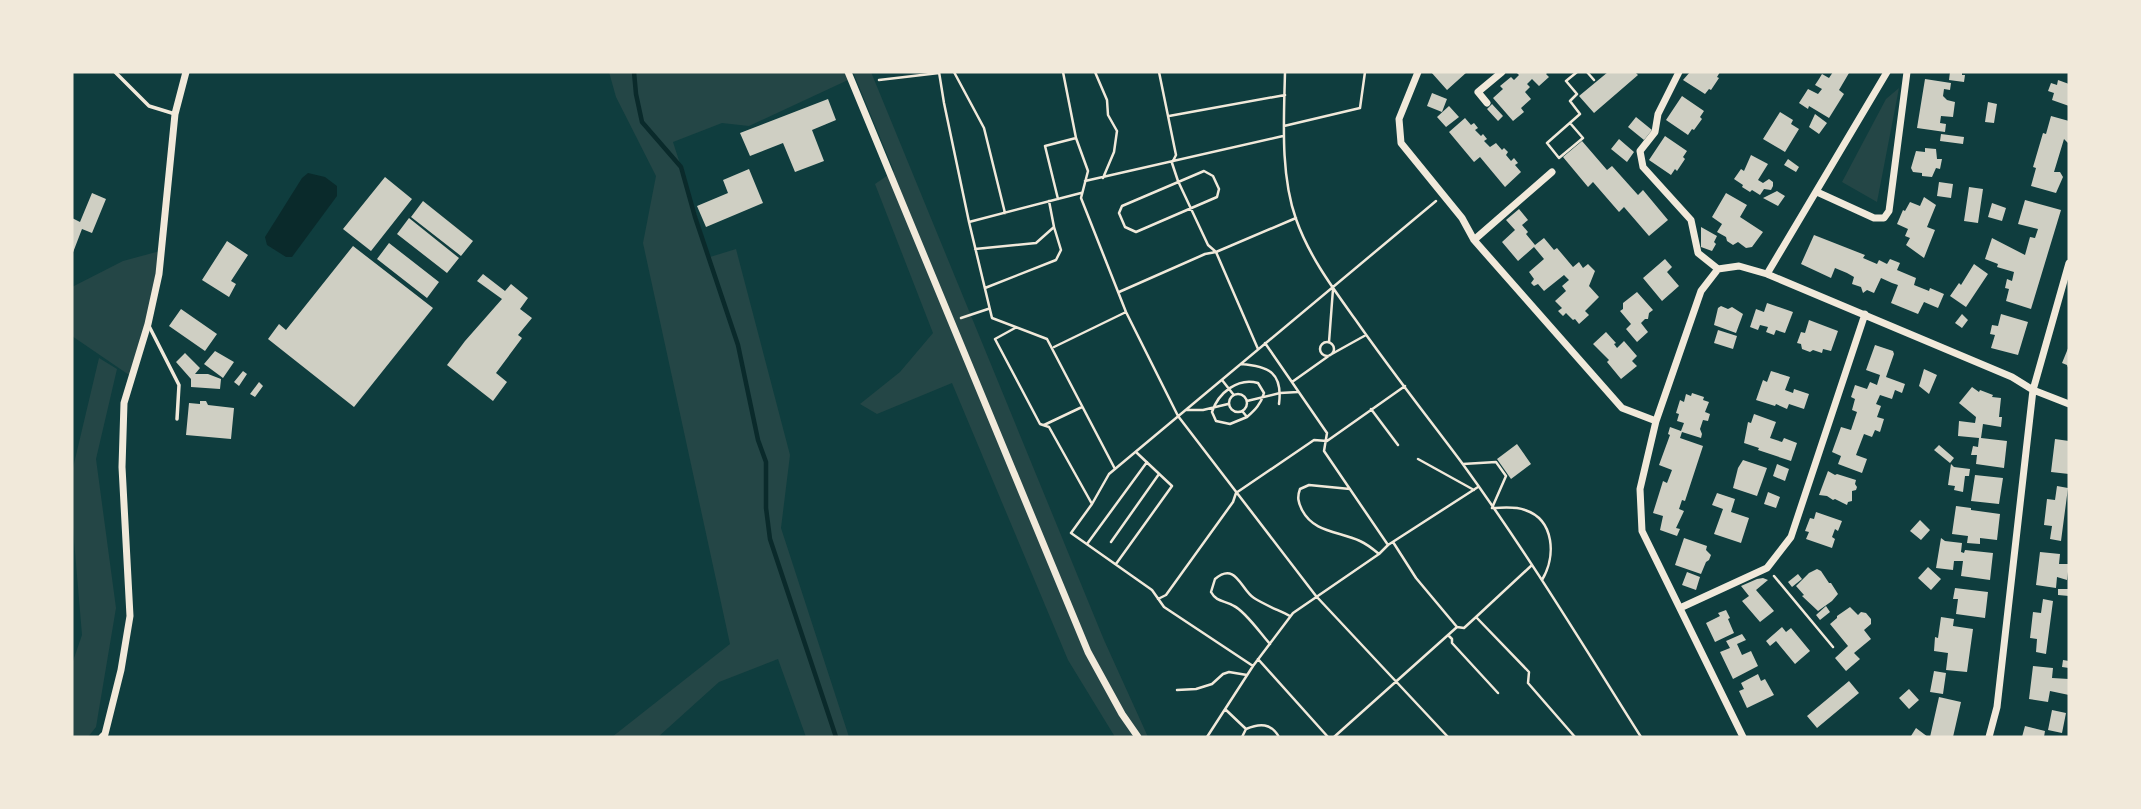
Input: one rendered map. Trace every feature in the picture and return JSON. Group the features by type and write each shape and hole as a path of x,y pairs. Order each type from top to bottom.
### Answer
{"street":[{"path":"102,737 121,670 130,617 122,467 124,404 148,324 159,274 175,114 186,72"},
{"path":"848,72 1088,652 1122,714 1138,737"},
{"path":"1418,72 1399,119 1401,143 1462,218 1475,240 1622,408 1656,421"},
{"path":"1487,103 1478,92 1502,72"},
{"path":"1679,72 1658,114 1655,132 1640,151 1643,167 1691,220 1698,253 1718,269"},
{"path":"1768,274 1887,72"},
{"path":"1817,192 1874,218 1884,218 1889,211 1907,72"},
{"path":"1475,240 1552,172"},
{"path":"1989,737 1997,706 2033,390 2069,263"},
{"path":"1743,737 1642,531 1640,489 1656,421 1701,291 1718,269 1739,266 1768,274 2012,377 2033,390 2069,404"},
{"path":"1680,608 1768,568 1791,537 1865,314"}],"lane":[{"path":"115,72 149,106 175,114"},
{"path":"148,324 179,385 177,419"}],"path":[{"path":"879,80 939,72 969,222 992,318 1047,339 1115,469"},
{"path":"954,72 984,128 1005,213"},
{"path":"1063,72 1076,138 1088,171 1081,198 1126,312 1178,416 1316,596 1448,737"},
{"path":"1095,72 1109,105 1108,116 1116,125 1117,131 1114,152 1103,178"},
{"path":"1159,72 1177,155 1172,163"},
{"path":"1286,72 1284,135 1290,198 1307,246 1366,335 1463,464 1532,565 1641,737"},
{"path":"1284,126 1360,108 1365,72"},
{"path":"1570,123 1583,138 1559,158 1547,144 1570,123 1580,114 1570,101 1577,94 1566,81 1577,72"},
{"path":"1587,72 1594,80"},
{"path":"1168,116 1285,95"},
{"path":"1085,181 1284,135"},
{"path":"1058,199 1045,146 1076,138"},
{"path":"1172,163 1208,245 1216,252 1258,349"},
{"path":"1204,171 1213,176 1219,189 1217,197 1191,208 1136,232 1125,227 1119,214 1122,206 1204,171"},
{"path":"969,222 1082,193"},
{"path":"1253,666 1164,607 1153,590 1071,533 1109,474 1443,194"},
{"path":"985,288 1056,260 1061,250 1049,201"},
{"path":"1118,292 1296,218"},
{"path":"975,249 1036,243 1054,226"},
{"path":"1330,355 1334,348 1329,342 1333,288"},
{"path":"951,321 989,309"},
{"path":"1053,347 1126,312"},
{"path":"1015,328 995,339 1040,424 1049,426 1092,504"},
{"path":"1292,383 1330,355 1366,335"},
{"path":"1329,342 1321,345 1320,350 1326,356 1330,355"},
{"path":"1265,343 1327,433 1324,451 1388,545"},
{"path":"1240,364 1269,370 1278,381 1279,404"},
{"path":"1222,380 1233,395"},
{"path":"1242,382 1252,382 1262,387 1263,397 1257,408 1235,424 1221,423 1213,416 1213,408 1229,389 1242,382"},
{"path":"1158,599 1166,595 1233,502 1236,493 1314,440 1327,441 1405,386"},
{"path":"1247,401 1280,393 1298,392"},
{"path":"1243,412 1247,401 1243,395 1233,395 1228,400 1232,411 1243,412 1247,417"},
{"path":"1185,410 1228,404"},
{"path":"1044,425 1082,407"},
{"path":"1371,409 1398,444"},
{"path":"1116,564 1172,486 1136,452"},
{"path":"1418,459 1474,490"},
{"path":"1087,544 1147,462"},
{"path":"1463,464 1496,462 1506,476 1492,508"},
{"path":"1111,542 1159,474"},
{"path":"1350,489 1304,486 1298,499 1306,516 1318,527 1363,542 1379,554"},
{"path":"1208,737 1253,666 1290,616 1388,545 1478,487"},
{"path":"1492,508 1518,508 1528,511 1542,521 1550,538 1551,550 1549,566 1542,580"},
{"path":"1393,542 1421,585 1457,627 1464,628 1532,565"},
{"path":"1768,568 1833,648"},
{"path":"1269,644 1236,606 1214,597 1211,592 1215,579 1226,574 1236,576 1254,598 1290,616"},
{"path":"1476,617 1529,672 1528,683 1575,737"},
{"path":"1334,737 1457,627"},
{"path":"1448,635 1452,643 1498,694"},
{"path":"1258,659 1328,737"},
{"path":"1177,690 1196,689 1212,684 1229,671 1247,675"},
{"path":"1225,709 1246,729"},
{"path":"1246,729 1266,725 1279,737"},
{"path":"1242,737 1246,729"}],"shaded area":[{"path":"609,72 845,72 848,80 749,126 722,123 673,142 710,257 736,249 790,455 781,528 849,737 806,737 778,659 719,682 658,737 612,737 730,644 643,243 656,176 616,97"},
{"path":"853,72 871,72 1104,640 1148,737 1115,737 1068,660 952,383 877,414 860,404 900,372 933,333 875,184 894,171"},
{"path":"1899,88 1877,202 1842,182 1886,99"},
{"path":"308,173 325,177 337,186 337,196 292,257 286,257 267,245 265,237 302,178"},
{"path":"160,251 159,274 132,377 72,336 72,287 123,261"},
{"path":"99,358 117,369 96,459 116,608 96,727 88,737 72,737 72,664 82,635 72,516 72,472"}],"building":[{"path":"1431,72 1467,72 1447,90"},
{"path":"1516,72 1548,72 1546,74 1549,77 1539,86 1532,79 1527,84 1530,87 1525,92 1531,99 1521,108 1524,112 1513,121 1493,98 1503,89 1500,86 1511,77 1514,80 1519,75"},
{"path":"1608,72 1635,72 1638,75 1594,113 1579,96"},
{"path":"1690,72 1720,72 1711,90 1705,94 1683,80"},
{"path":"1833,72 1849,73 1839,90 1844,94 1829,118 1799,103 1808,89 1818,94 1822,89 1815,85 1822,74 1829,78"},
{"path":"1950,72 1962,72 1962,75 1965,75 1964,82 1949,80"},
{"path":"1925,79 1951,83 1950,90 1944,89 1943,96 1955,102 1953,117 1941,116 1940,123 1946,124 1945,132 1917,128"},
{"path":"2058,80 2069,84 2069,106 2052,100 2054,93 2048,91 2051,83 2057,85"},
{"path":"1432,93 1447,99 1442,112 1427,106"},
{"path":"1682,96 1704,111 1700,117 1702,119 1688,135 1666,120"},
{"path":"828,99 836,120 812,130 824,161 795,172 783,143 750,156 740,133"},
{"path":"1988,102 1997,104 1994,123 1985,122"},
{"path":"1492,104 1503,116 1498,121 1487,109"},
{"path":"1449,106 1459,117 1446,127 1437,117"},
{"path":"1780,112 1793,120 1791,124 1799,129 1785,152 1763,139"},
{"path":"1815,114 1827,123 1819,134 1809,127"},
{"path":"2051,116 2069,121 2069,144 2064,139 2054,172 2060,172 2063,177 2056,193 2031,186 2036,168 2033,167"},
{"path":"1636,117 1652,130 1644,140 1628,127"},
{"path":"1465,118 1471,125 1474,123 1478,128 1475,130 1481,136 1483,134 1487,139 1484,141 1490,147 1496,143 1508,152 1506,155 1511,161 1514,158 1518,163 1515,165 1521,172 1505,187 1480,157 1474,162 1449,132"},
{"path":"1941,134 1964,137 1963,144 1940,141"},
{"path":"1665,136 1687,151 1677,171 1675,169 1671,175 1649,160"},
{"path":"1619,139 1634,152 1627,162 1611,149"},
{"path":"1582,141 1607,170 1612,166 1638,195 1643,190 1668,220 1649,236 1624,207 1619,212 1593,182 1588,187 1563,157"},
{"path":"1925,148 1936,149 1937,159 1942,159 1940,169 1936,168 1932,177 1922,176 1922,173 1913,172 1911,168 1916,151 1925,152"},
{"path":"1751,155 1768,164 1758,180 1763,183 1769,179 1773,182 1771,190 1764,189 1760,195 1752,190 1750,192 1734,179 1741,169 1744,171"},
{"path":"1788,159 1799,167 1796,172 1784,165"},
{"path":"749,169 763,203 706,227 697,206 728,193 723,180"},
{"path":"385,177 412,199 371,251 343,229"},
{"path":"1939,182 1953,184 1951,198 1937,196"},
{"path":"1969,187 1983,189 1978,223 1964,221"},
{"path":"1777,191 1785,196 1778,206 1763,198"},
{"path":"92,193 106,199 92,233 82,229 72,255 72,218 80,222"},
{"path":"1726,193 1747,205 1740,217 1763,232 1752,247 1746,248 1738,242 1733,245 1717,232 1722,224 1712,217"},
{"path":"1924,197 1936,205 1927,227 1935,230 1924,258 1906,245 1910,238 1905,236 1908,229 1897,224 1910,202 1920,206"},
{"path":"2025,200 2061,210 2031,309 2006,301 2009,289 2005,288 2007,279 2012,281 2014,272 1997,267 1998,264 1985,259 1992,238 2025,255 2030,237 2035,238 2038,229 2018,224"},
{"path":"423,201 473,241 461,256 411,217"},
{"path":"1992,203 2006,208 2002,221 1988,217"},
{"path":"1519,209 1528,220 1522,225 1528,232 1526,234 1535,245 1544,238 1554,250 1557,248 1573,267 1579,262 1583,268 1588,264 1595,271 1589,286 1599,297 1585,311 1589,315 1579,324 1566,313 1563,316 1558,311 1562,308 1555,301 1566,291 1562,286 1569,280 1564,275 1544,291 1538,284 1534,286 1531,283 1534,279 1529,272 1544,259 1534,247 1518,261 1502,242 1515,230 1506,220"},
{"path":"409,218 459,258 447,273 397,234"},
{"path":"1701,227 1717,236 1712,251 1701,247"},
{"path":"1814,235 1865,255 1863,258 1877,264 1879,260 1887,264 1890,259 1900,263 1897,270 1916,278 1914,285 1944,294 1938,308 1924,302 1918,314 1891,303 1898,285 1881,278 1874,293 1867,290 1863,293 1861,287 1852,284 1854,277 1847,273 1835,268 1831,278 1801,264"},
{"path":"227,241 248,255 231,281 236,284 229,297 202,280"},
{"path":"389,243 439,282 427,298 377,259"},
{"path":"353,246 433,308 354,407 268,339 279,324 286,330"},
{"path":"1665,259 1672,267 1667,272 1679,286 1662,301 1643,278"},
{"path":"1974,264 1988,274 1966,307 1950,296 1959,283 1961,285"},
{"path":"483,274 505,291 511,284 528,298 520,309 532,318 518,335 522,338 496,373 507,382 493,401 447,365 502,299 477,281"},
{"path":"1637,292 1653,310 1648,319 1641,323 1648,332 1637,342 1626,329 1631,324 1620,311 1623,309 1623,303"},
{"path":"1767,303 1793,312 1785,333 1776,330 1774,335 1766,332 1768,327 1760,325 1758,330 1750,327 1756,309 1764,312"},
{"path":"1721,306 1728,309 1732,307 1743,314 1736,333 1714,325 1718,308"},
{"path":"181,309 217,334 205,351 169,326"},
{"path":"1962,314 1968,320 1962,328 1955,323"},
{"path":"2001,314 2028,322 2018,355 1991,348 1995,335 1990,334 1992,325 1998,326"},
{"path":"1809,320 1838,331 1831,351 1823,349 1822,353 1813,350 1810,352 1797,343 1801,332 1805,333"},
{"path":"1718,330 1737,336 1733,349 1714,343"},
{"path":"1606,332 1617,348 1624,341 1637,356 1632,361 1637,366 1621,379 1607,362 1609,360 1593,344"},
{"path":"1875,345 1893,351 1886,377 1905,384 1902,393 1895,390 1892,399 1880,395 1876,404 1881,406 1877,417 1884,419 1880,432 1875,430 1872,437 1864,434 1856,455 1867,459 1862,473 1838,464 1841,456 1832,452 1841,427 1851,430 1857,412 1852,410 1855,399 1851,397 1855,385 1867,389 1870,382 1877,385 1880,375 1866,370"},
{"path":"2069,346 2069,370 2067,365 2062,363"},
{"path":"215,351 234,362 223,378 204,364"},
{"path":"185,353 200,368 195,374 208,374 221,379 220,389 191,387 191,379 176,362"},
{"path":"1924,369 1937,375 1929,394 1919,386"},
{"path":"243,371 247,374 239,386 234,382"},
{"path":"1771,371 1790,377 1785,390 1793,393 1794,389 1809,394 1804,409 1789,404 1787,409 1756,400 1763,380 1767,382"},
{"path":"259,382 263,386 255,397 250,394"},
{"path":"1972,387 1979,392 1980,390 1993,395 1992,397 2001,398 2001,427 1983,424 1981,438 2007,441 2004,468 1976,464 1977,455 1971,455 1973,446 1978,447 1979,438 1958,436 1959,421 1975,423 1976,417 1959,403"},
{"path":"1692,393 1709,402 1705,412 1710,414 1708,421 1703,420 1701,438 1682,432 1680,438 1703,446 1685,501 1682,500 1679,509 1684,511 1676,528 1680,529 1677,536 1660,530 1663,516 1653,513 1663,481 1667,483 1672,470 1659,465 1670,435 1670,427 1681,431 1684,423 1677,421 1679,414 1676,413 1680,400 1684,402 1686,394 1691,396"},
{"path":"200,401 206,401 208,405 234,408 231,439 186,435 189,403 200,404"},
{"path":"1754,414 1776,422 1770,438 1782,442 1784,438 1797,443 1791,461 1744,443 1748,422 1751,423"},
{"path":"2055,439 2069,441 2069,474 2051,472"},
{"path":"1517,444 1531,464 1511,479 1497,459"},
{"path":"1939,445 1954,458 1950,463 1934,450"},
{"path":"1743,460 1767,468 1757,496 1733,488"},
{"path":"1777,464 1789,469 1785,481 1773,476"},
{"path":"1951,464 1954,467 1970,469 1969,476 1965,476 1963,492 1948,485"},
{"path":"1828,471 1856,480 1856,490 1852,491 1852,501 1847,505 1819,495"},
{"path":"1975,475 2003,478 1999,504 1971,501"},
{"path":"2057,486 2068,488 2061,541 2050,539 2052,526 2044,525 2047,499 2055,500"},
{"path":"1768,492 1780,497 1776,508 1764,504"},
{"path":"1717,493 1735,499 1731,512 1749,518 1741,543 1714,534 1723,509 1712,505"},
{"path":"1956,506 2000,514 1997,540 1980,538 1980,544 1967,543 1968,536 1952,534"},
{"path":"1816,512 1842,521 1832,537 1835,539 1832,548 1806,539 1809,532 1805,531 1810,518 1814,519"},
{"path":"1920,520 1930,530 1921,540 1910,531"},
{"path":"1684,538 1707,546 1706,550 1711,555 1701,574 1675,565"},
{"path":"1941,538 1962,543 1961,552 1964,553 1965,550 1993,553 1990,580 1961,576 1963,561 1954,561 1953,570 1936,568"},
{"path":"2040,552 2060,554 2059,564 2069,564 2067,580 2057,577 2056,588 2036,585"},
{"path":"1928,567 1941,579 1931,590 1918,578"},
{"path":"1817,569 1838,594 1818,611 1802,596 1804,595 1796,586"},
{"path":"1687,572 1700,577 1696,590 1682,585"},
{"path":"1798,574 1802,579 1792,587 1788,582"},
{"path":"1763,578 1768,580 1756,590 1774,611 1760,622 1742,601 1749,596 1741,586"},
{"path":"1955,588 1988,592 1985,618 1956,614 1958,599 1953,599"},
{"path":"2058,589 2069,589 2069,596 2058,595"},
{"path":"2043,599 2053,601 2046,654 2036,652 2037,639 2030,638 2033,612 2041,613"},
{"path":"1826,606 1830,612 1820,620 1816,615"},
{"path":"1850,607 1858,615 1861,612 1866,613 1871,619 1871,624 1864,630 1871,639 1854,653 1860,659 1846,671 1835,658 1848,646 1830,624"},
{"path":"1726,610 1734,633 1715,642 1706,623"},
{"path":"1941,617 1954,619 1953,626 1973,629 1967,672 1946,670 1948,653 1934,651"},
{"path":"1782,627 1786,632 1791,628 1810,651 1795,664 1776,641 1770,646 1766,641"},
{"path":"1742,634 1746,640 1737,644 1742,655 1751,651 1758,666 1733,679 1720,652 1730,648 1726,641"},
{"path":"2063,660 2069,661 2069,668 2062,667"},
{"path":"2033,666 2053,668 2052,678 2069,679 2069,695 2050,691 2048,702 2029,699"},
{"path":"1934,671 1946,673 1943,694 1930,692"},
{"path":"1758,674 1761,681 1765,679 1774,695 1747,708 1739,691 1744,689 1741,683"},
{"path":"1849,681 1859,693 1817,728 1807,716"},
{"path":"1909,689 1919,700 1909,709 1899,698"},
{"path":"1939,697 1961,702 1953,737 1930,737"},
{"path":"2052,710 2066,713 2062,733 2048,730"},
{"path":"2025,726 2045,731 2044,737 2022,737"},
{"path":"1916,728 1928,737 1911,736"}],"waterway":[{"path":"634,72 642,122 681,167 738,345 758,440 766,462 766,508 770,539 836,737"}]}
